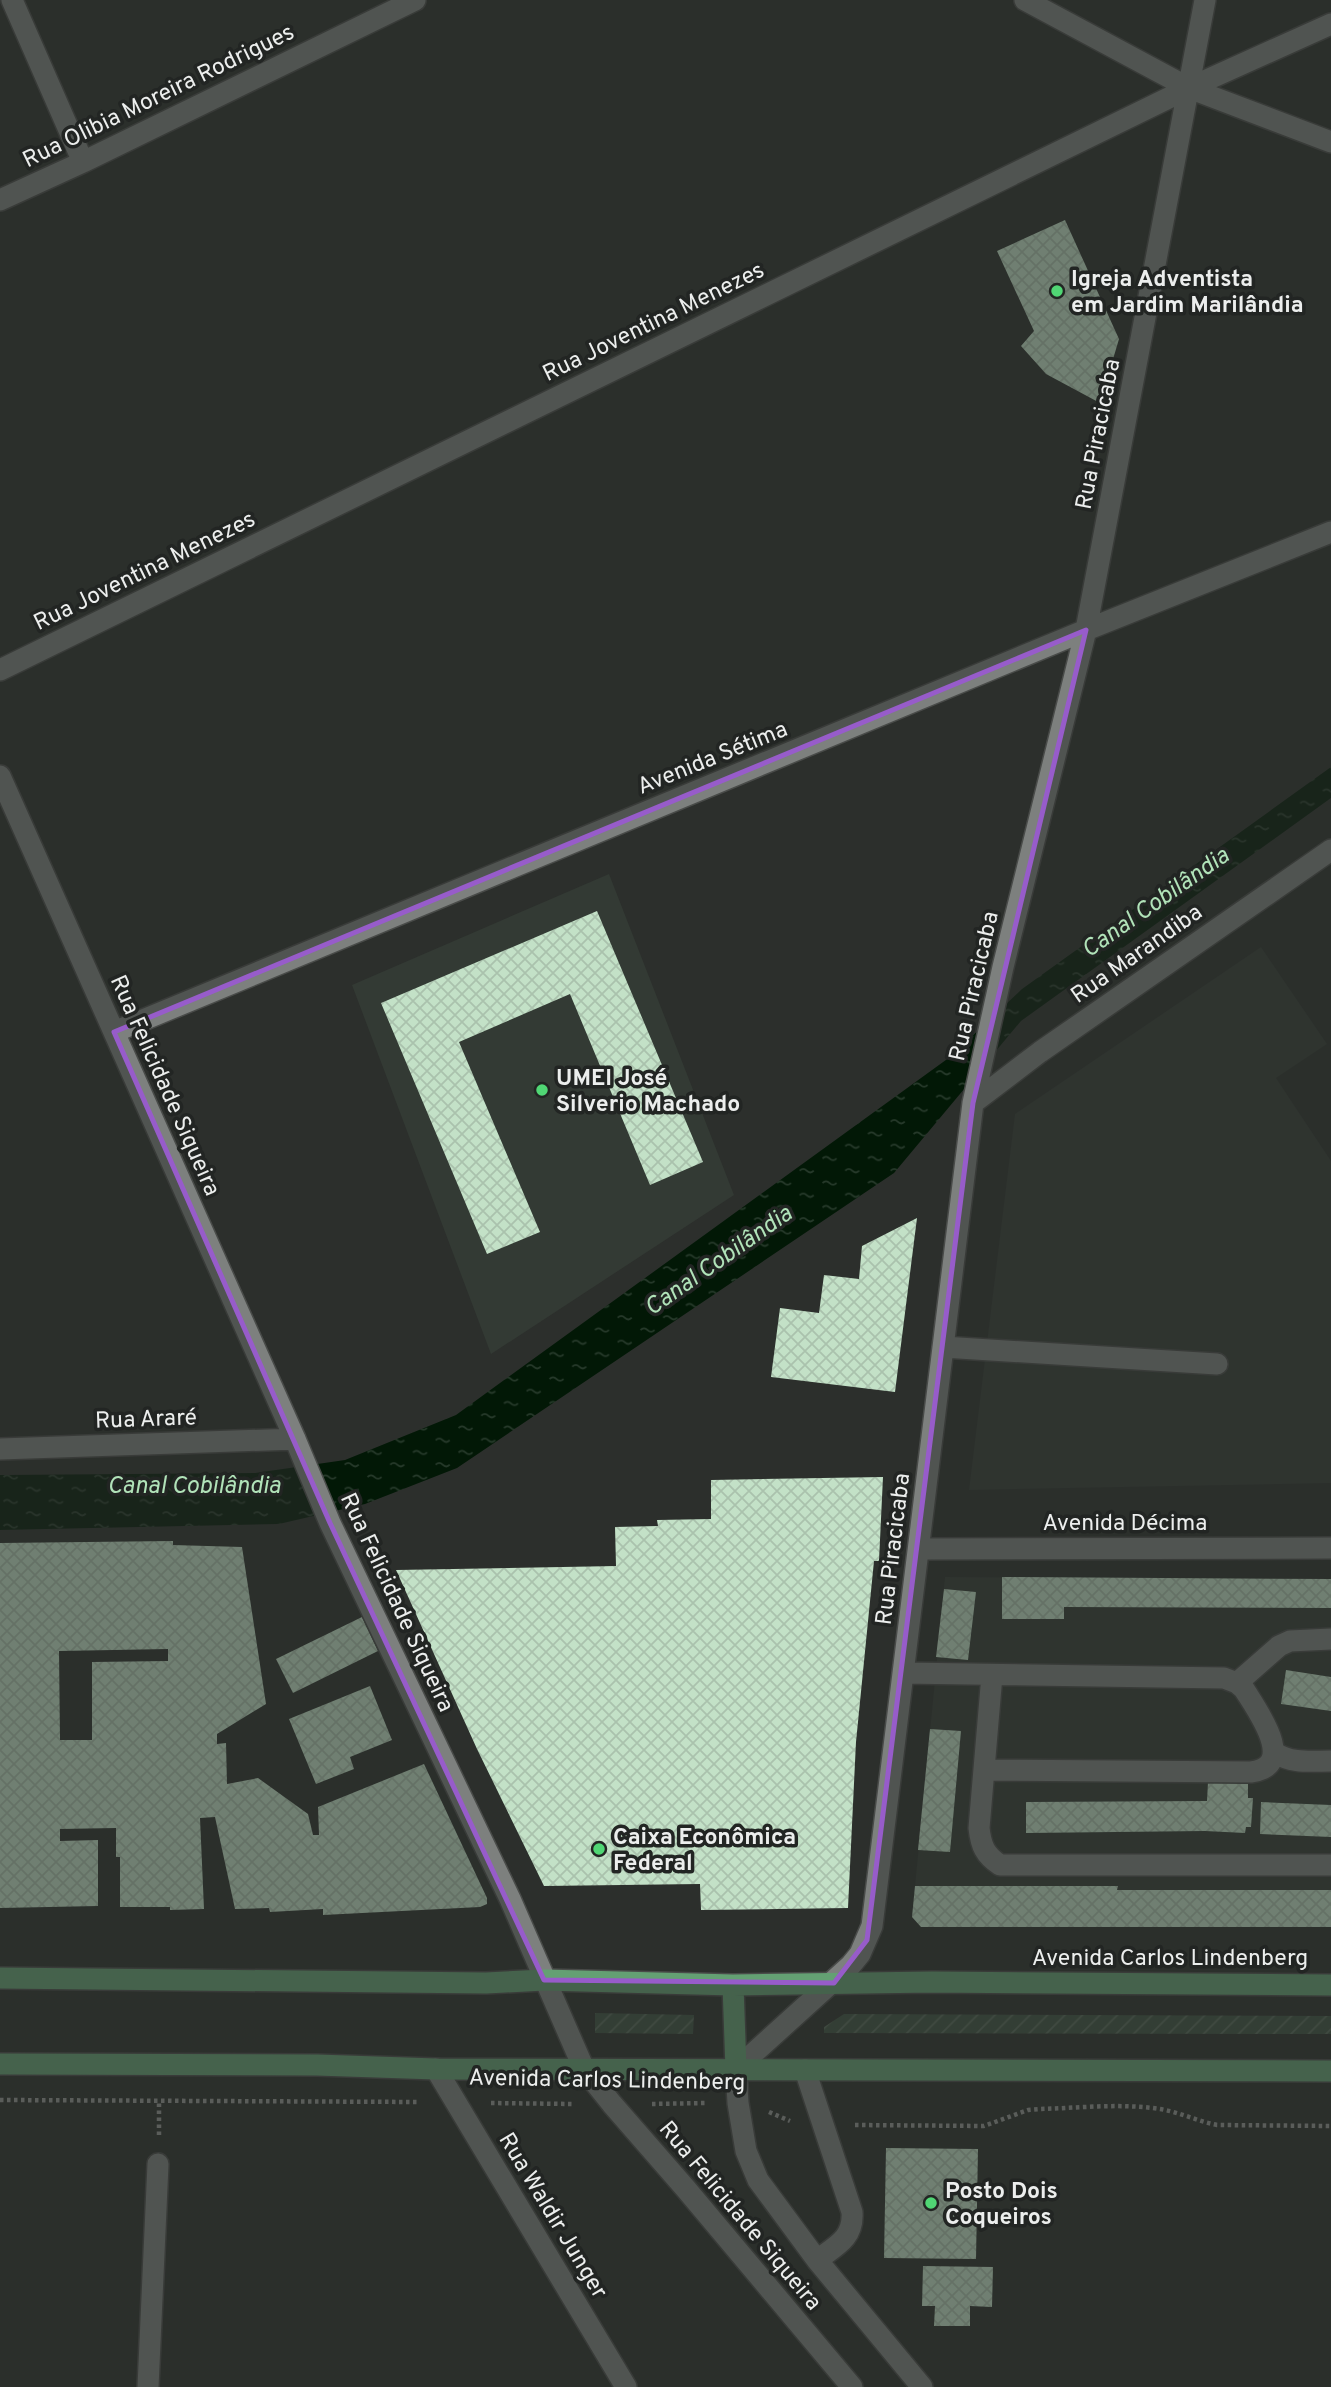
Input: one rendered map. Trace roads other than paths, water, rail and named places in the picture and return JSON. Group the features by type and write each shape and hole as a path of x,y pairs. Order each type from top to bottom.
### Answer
{"main road":[{"name":"Avenida Carlos Lindenberg","path":"0,1978 486,1983 544,1980 733,1984 1331,1985"},
{"path":"733,1984 736,2068"},
{"name":"Avenida Carlos Lindenberg","path":"0,2064 317,2065 436,2069 1331,2071"}],"street":[{"path":"12,0 83,162"},
{"name":"Rua Olibia Moreira Rodrigues","path":"0,200 415,0"},
{"path":"1025,0 1189,88 1331,142"},
{"name":"Rua Piracicaba","path":"834,1983 860,1954 872,1926 975,1095 1003,967 1086,630 1205,0"},
{"name":"Rua Joventina Menezes","path":"0,670 1189,88 1331,24"},
{"name":"Avenida Sétima","path":"114,1032 1086,630 1331,532"},
{"name":"Rua Felicidade Siqueira","path":"0,776 330,1523 510,1899 584,2069 852,2387"},
{"name":"Rua Marandiba","path":"975,1095 1331,850"},
{"path":"943,1347 1217,1364"},
{"name":"Rua Araré","path":"0,1449 297,1445"},
{"name":"Avenida Décima","path":"919,1549 1331,1548"},
{"path":"1237,1683 1279,1646 1290,1641 1331,1639"},
{"path":"904,1673 1224,1678 1244,1689 1271,1736 1274,1752 1265,1768 1251,1772 985,1770"},
{"path":"992,1675 980,1840 985,1852 1000,1865 1331,1865"},
{"path":"1274,1752 1283,1759 1295,1761 1331,1761"},
{"path":"736,2068 834,1983"},
{"name":"Rua Felicidade Siqueira","path":"736,2068 738,2103 746,2151 758,2180 817,2260 922,2387"},
{"name":"Rua Waldir Junger","path":"436,2069 626,2387"},
{"path":"805,2070 852,2212 853,2226 845,2239 817,2260"},
{"path":"148,2387 158,2164"}],"water":[{"name":"Canal Cobilândia","path":"1331,767 1331,798 1021,1021 894,1173 457,1468 365,1504 279,1524 0,1530 0,1475 255,1473 345,1460 456,1415 950,1057 1022,989"}],"place":[{"name":"Igreja Adventista em Jardim Marilândia","path":"1057,291"},
{"name":"UMEI José Silverio Machado","path":"542,1090"},
{"name":"Caixa Econômica Federal","path":"599,1849"},
{"name":"Posto Dois Coqueiros","path":"931,2203"}]}
